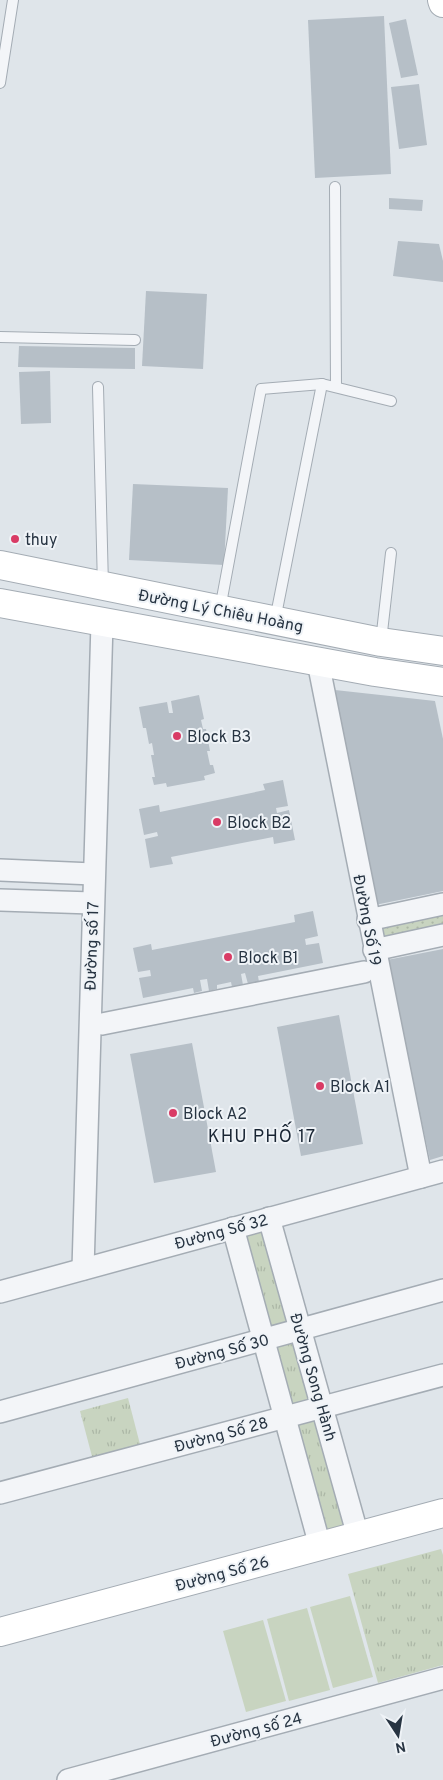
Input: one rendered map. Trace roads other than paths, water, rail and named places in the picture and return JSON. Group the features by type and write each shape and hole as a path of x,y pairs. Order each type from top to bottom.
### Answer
{"main road":[{"name":"Đường Lý Chiêu Hoàng","path":"0,565 381,642 443,651"},
{"name":"Đường Lý Chiêu Hoàng","path":"0,603 318,662 443,682"},
{"name":"Đường Số 26","path":"0,1632 443,1513"}],"street":[{"name":"Đường số 17","path":"83,1269 92,903 102,623"},
{"name":"Đường Số 19","path":"318,662 368,920 421,1177"},
{"path":"0,870 93,874"},
{"path":"0,900 92,903"},
{"path":"368,920 443,904"},
{"path":"374,950 443,935"},
{"path":"102,1024 364,972"},
{"name":"Đường Số 32","path":"0,1292 443,1171"},
{"name":"Đường Song Hành","path":"269,1218 358,1536"},
{"path":"233,1228 320,1546"},
{"name":"Đường Số 30","path":"0,1412 443,1290"},
{"name":"Đường Số 28","path":"0,1493 443,1375"},
{"name":"Đường số 24","path":"68,1780 443,1678"}],"lane":[{"path":"0,83 13,0"},
{"path":"335,187 336,387"},
{"path":"0,337 135,340"},
{"path":"275,620 322,384"},
{"path":"220,610 261,388 322,384 391,400"},
{"path":"98,387 102,587"},
{"path":"381,642 390,553"}],"place":[{"name":"thuy","path":"15,539"},
{"name":"Block B3","path":"177,736"},
{"name":"Block B2","path":"217,822"},
{"name":"Block B1","path":"228,957"},
{"name":"Block A1","path":"320,1086"},
{"name":"Block A2","path":"173,1113"}],"district":[{"name":"KHU PHỐ 17","path":"262,1136"}]}
